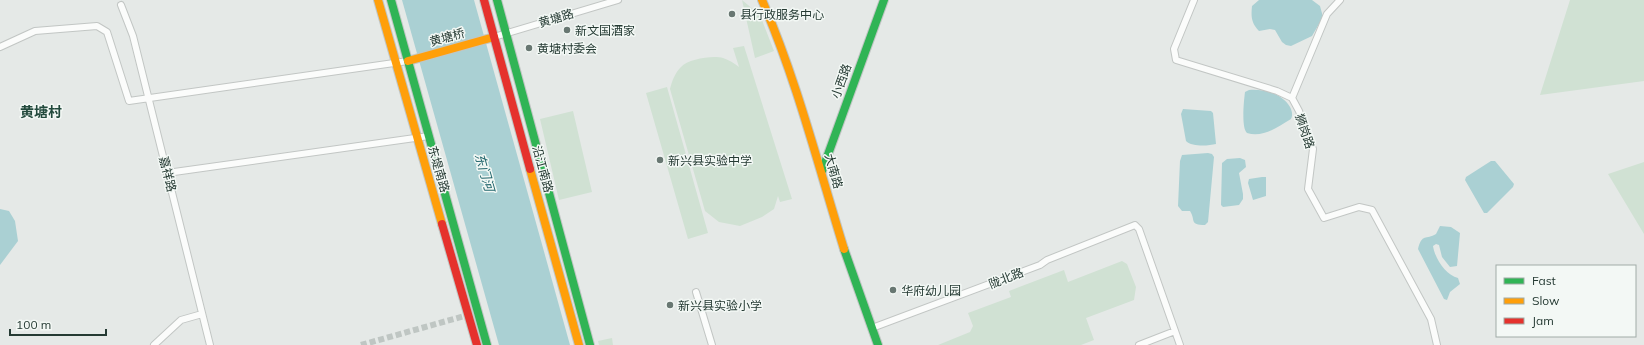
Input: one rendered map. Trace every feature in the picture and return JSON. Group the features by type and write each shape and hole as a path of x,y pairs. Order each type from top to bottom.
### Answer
{"main road":[{"name":"东堤南路","path":"378,0 477,345"},
{"name":"东堤南路","path":"391,0 487,345"},
{"name":"沿江南路","path":"484,0 579,345"},
{"name":"沿江南路","path":"496,0 590,345"},
{"name":"小西路","path":"822,171 884,0"},
{"name":"大南路","path":"762,1 785,55 801,100 840,237 878,345"},
{"name":"黄塘桥","path":"408,61 494,37"}],"street":[{"name":"黄塘路","path":"494,37 618,0"},
{"name":"狮岗路","path":"1194,0 1174,49 1176,60 1278,91 1292,98 1299,111 1313,149 1308,189 1324,218 1359,207 1372,210 1431,319 1437,345"},
{"path":"1292,98 1327,14 1340,0"},
{"name":"嘉祥路","path":"121,5 133,36 210,345"},
{"path":"0,47 35,30 97,26 107,32 130,101 408,61"},
{"path":"167,173 429,136"},
{"name":"陇北路","path":"872,328 1040,265 1047,260 1135,225 1138,227 1175,331"},
{"path":"696,292 712,345"},
{"path":"154,345 181,320 202,314"},
{"path":"1139,345 1175,331 1180,345"}],"green space":[{"path":"742,0 760,15 774,51 755,58"},
{"path":"1570,0 1644,0 1644,81 1540,95"},
{"path":"744,46 792,199 780,202 778,196 774,209 762,217 740,226 719,222 705,211 670,89 674,77 679,69 684,64 695,60 707,57 719,57 739,67 733,48"},
{"path":"667,87 708,233 688,239 646,93"},
{"path":"573,111 592,192 559,200 540,119"},
{"path":"1644,162 1644,234 1608,174"},
{"path":"1122,261 1127,264 1136,287 1134,300 1086,318 1094,340 1081,345 938,345 970,332 973,326 968,313 1011,297 1009,291 1064,270 1068,282"},
{"path":"612,338 613,345 599,345 598,341"}],"water":[{"name":"东门河","path":"402,0 474,0 570,345 499,345"},
{"path":"1259,0 1312,0 1320,6 1323,17 1312,36 1291,46 1286,45 1282,42 1275,30 1270,29 1259,31 1254,25 1252,6"},
{"path":"1249,90 1266,91 1282,98 1291,108 1291,119 1265,133 1247,133 1243,120 1245,92"},
{"path":"1183,109 1211,111 1213,113 1216,144 1205,146 1192,144 1186,141 1181,114"},
{"path":"1212,154 1214,157 1208,222 1205,225 1200,225 1195,223 1190,211 1182,211 1178,206 1180,161 1182,155"},
{"path":"1240,158 1245,160 1246,167 1239,173 1243,199 1239,205 1223,207 1221,205 1222,163 1227,159"},
{"path":"1491,161 1495,161 1514,184 1513,187 1487,213 1484,213 1465,180 1466,177"},
{"path":"1266,177 1266,196 1253,200 1248,183 1249,179"},
{"path":"0,209 9,211 15,221 18,241 0,265"},
{"path":"1440,226 1451,227 1460,233 1457,266 1450,267 1442,257 1439,245 1436,244 1433,246 1436,256 1442,266 1449,274 1458,278 1460,284 1450,292 1447,300 1444,299 1418,249 1421,241 1436,234"}],"tunnel":[{"path":"361,345 468,315"}],"traffic: fast":[{"path":"391,0 487,345"},
{"path":"497,0 590,345"},
{"path":"822,171 884,0"},
{"path":"844,249 878,345"}],"traffic: slow":[{"path":"378,0 442,224"},
{"path":"762,0 786,61 844,249"},
{"path":"408,61 494,37"},
{"path":"530,169 579,345"}],"traffic: jam":[{"path":"484,0 530,169"},
{"path":"442,224 477,345"}],"place":[{"name":"县行政服务中心","path":"732,14"},
{"name":"新文国酒家","path":"567,30"},
{"name":"黄塘村委会","path":"529,48"},
{"name":"新兴县实验中学","path":"660,160"},
{"name":"华府幼儿园","path":"893,290"},
{"name":"新兴县实验小学","path":"670,305"}],"district":[{"name":"黄塘村","path":"41,112"}]}
